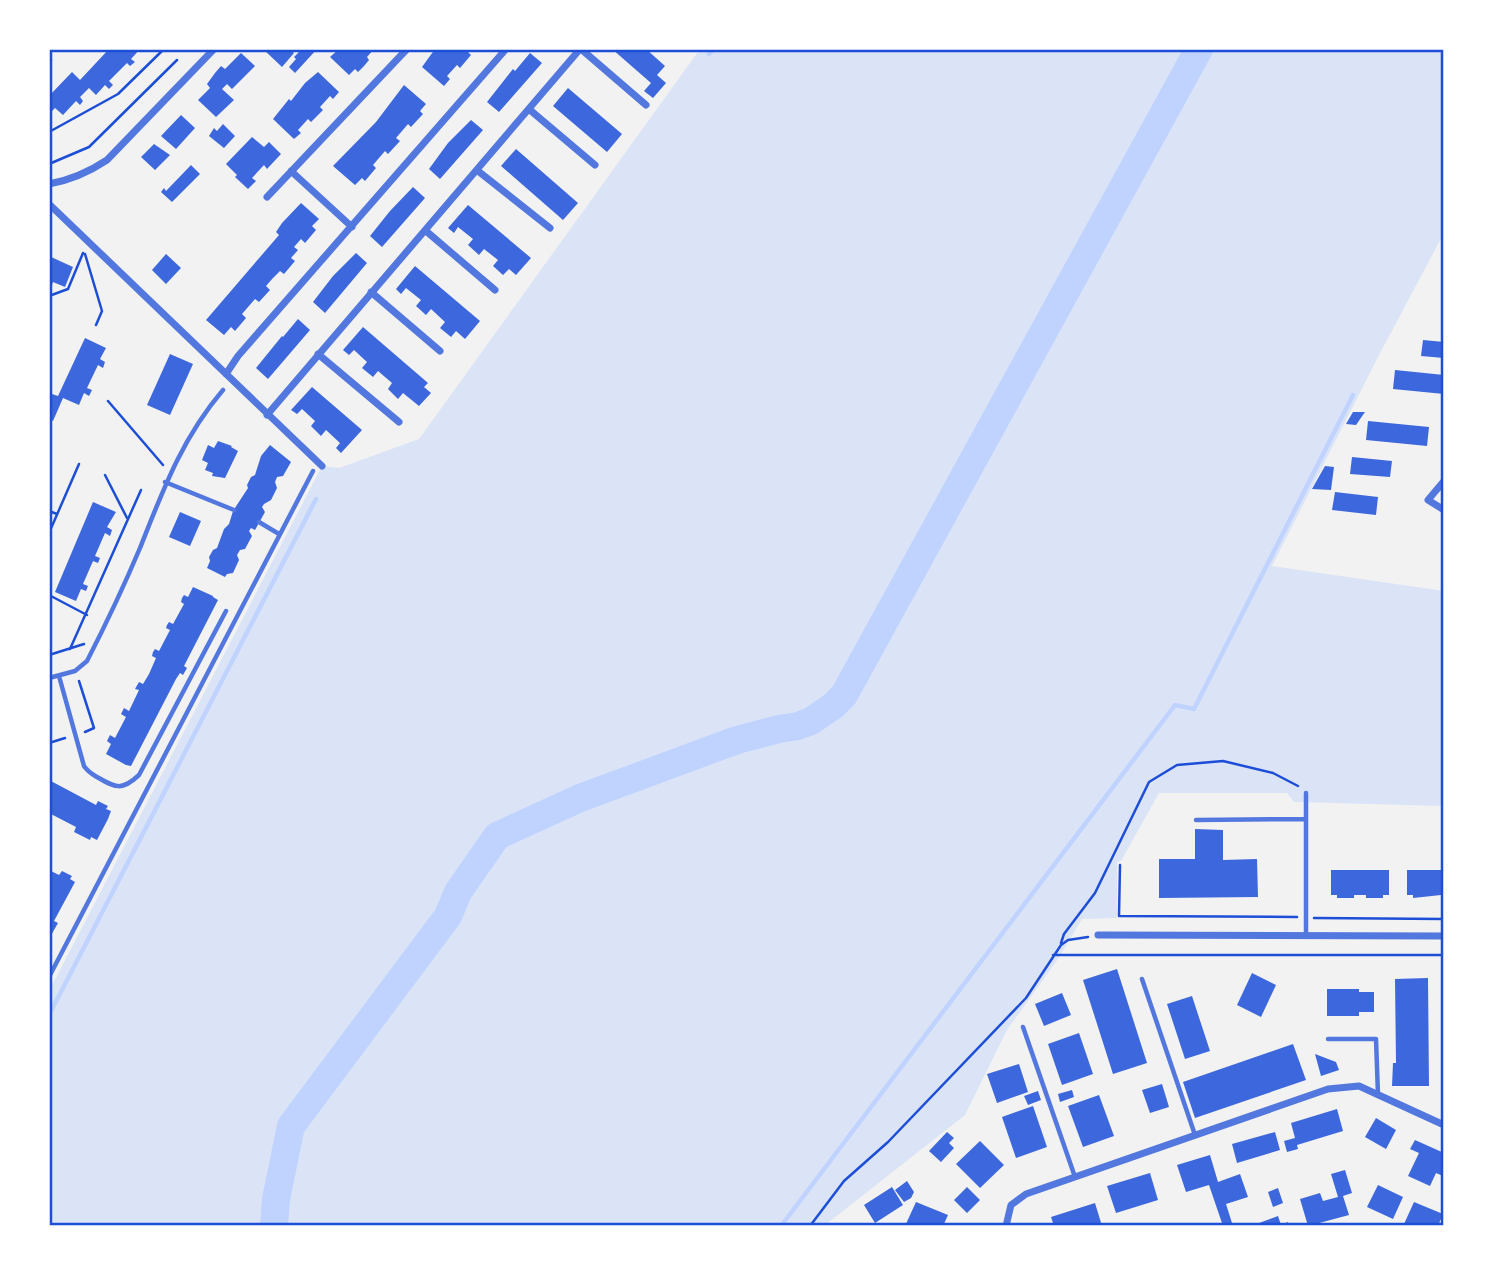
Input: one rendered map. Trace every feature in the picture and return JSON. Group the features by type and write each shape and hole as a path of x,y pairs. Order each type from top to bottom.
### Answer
{"street":[{"path":"49,184 79,176 107,160 214,49"},
{"path":"267,197 407,49"},
{"path":"226,374 238,356 506,49"},
{"path":"267,415 581,49 646,105"},
{"path":"530,110 595,164"},
{"path":"291,171 352,228"},
{"path":"478,171 550,228"},
{"path":"49,204 322,466"},
{"path":"426,231 495,290"},
{"path":"371,292 440,351"},
{"path":"317,354 399,422"},
{"path":"1444,481 1428,500 1444,510"},
{"path":"1098,935 1444,936"},
{"path":"1006,1226 1011,1205 1026,1195 1328,1089 1359,1086 1444,1125"}],"lane":[{"path":"49,678 75,671 87,661 136,558 170,472 185,443 223,390"},
{"path":"49,977 313,471"},
{"path":"165,482 234,510"},
{"path":"259,522 279,534"},
{"path":"60,676 87,771 113,786 129,784 139,775 226,611"},
{"path":"1306,793 1306,935"},
{"path":"1196,820 1306,819"},
{"path":"1142,979 1195,1135"},
{"path":"1023,1027 1075,1177"},
{"path":"1328,1040 1376,1039 1378,1095"}],"path":[{"path":"49,132 118,94 164,49"},
{"path":"49,164 89,147 177,60"},
{"path":"49,296 68,289 84,251 102,311 96,324"},
{"path":"108,401 170,472"},
{"path":"49,533 79,464"},
{"path":"105,475 127,518"},
{"path":"70,649 141,490"},
{"path":"49,512 57,514"},
{"path":"49,595 87,615"},
{"path":"49,654 100,637"},
{"path":"810,1226 844,1181 888,1142 1026,998 1061,945 1064,934 1095,893 1149,782 1177,765 1223,761 1273,773 1295,782 1306,793"},
{"path":"1120,865 1119,916 1444,919"},
{"path":"1061,945 1077,938 1098,935"},
{"path":"1053,955 1444,955"}],"shaded area":[{"path":"700,49 1444,49 1444,233 1272,566 1444,591 1444,806 1294,802 1287,793 1159,793 1121,861 1117,862 1117,918 1082,919 1058,959 1007,1030 965,1115 824,1226 49,1226 49,991 322,466 339,468 419,439"}],"building":[{"path":"109,49 140,49 131,59 135,62 130,66 127,63 109,81 113,85 109,89 105,85 96,95 89,88 80,97 83,101 80,105 76,101 63,115 55,108 49,114 49,96 72,72 80,80"},
{"path":"263,49 289,49 294,53 282,67"},
{"path":"296,49 317,49 295,73 289,67 299,52"},
{"path":"339,49 374,49 364,66 349,75 330,57"},
{"path":"435,49 471,49 468,52 471,55 460,68 457,65 447,76 450,79 444,86 422,67"},
{"path":"612,49 646,49 665,66 657,75 666,83 653,98 644,91 651,83"},
{"path":"241,53 255,66 232,89 227,84 222,89 234,100 216,117 198,100 210,88 207,84 221,66 225,69"},
{"path":"530,53 542,63 499,112 487,102 513,69 515,71"},
{"path":"318,72 339,92 333,99 330,96 320,107 323,110 311,122 308,119 298,130 301,133 294,139 273,119 289,99 291,101"},
{"path":"404,85 426,104 420,111 423,114 411,127 408,124 396,138 400,141 388,154 385,151 373,165 376,168 365,181 362,178 355,185 333,166 376,122"},
{"path":"568,88 622,134 607,152 553,106"},
{"path":"181,115 195,128 176,149 161,136"},
{"path":"471,120 483,130 440,179 429,169 448,143"},
{"path":"223,124 235,136 224,148 209,136 214,128 217,131"},
{"path":"252,137 264,147 269,142 281,154 267,169 264,165 252,178 256,181 248,189 226,164"},
{"path":"154,144 170,155 155,170 141,157"},
{"path":"516,149 578,203 563,220 501,166"},
{"path":"191,165 200,174 172,202 161,192 164,188 166,191"},
{"path":"413,187 425,198 382,247 370,236"},
{"path":"301,203 319,219 312,226 316,230 305,243 301,239 294,247 298,250 291,258 295,261 284,274 280,271 273,278 266,286 270,290 259,302 255,299 242,314 246,318 235,331 231,327 224,335 206,320 279,235 276,232 282,223"},
{"path":"468,205 531,258 516,275 509,269 503,275 493,266 498,260 484,249 479,255 468,245 473,239 458,227 454,233 448,228"},
{"path":"356,253 367,263 325,313 313,302 333,276"},
{"path":"166,254 181,268 166,284 152,270"},
{"path":"49,256 73,267 65,287 53,282 51,288 49,287"},
{"path":"415,266 480,321 465,339 456,331 451,337 440,328 445,322 431,309 426,315 416,306 421,300 406,288 401,294 396,289"},
{"path":"298,319 310,330 268,379 256,368"},
{"path":"363,327 428,383 424,387 431,393 419,406 403,393 398,399 388,389 392,383 378,371 373,377 362,368 367,362 354,350 349,355 343,350"},
{"path":"85,338 106,348 100,359 105,362 103,368 98,365 87,388 92,390 89,396 84,393 79,405 63,398 53,421 49,419 49,393 58,396"},
{"path":"1423,340 1444,342 1444,358 1421,356"},
{"path":"170,354 193,364 170,415 147,405"},
{"path":"1395,370 1444,375 1444,394 1393,389"},
{"path":"312,387 362,430 341,453 336,448 340,443 326,430 321,436 311,426 315,421 302,409 297,414 291,410"},
{"path":"1353,412 1365,412 1356,425 1346,424"},
{"path":"1368,421 1429,427 1427,446 1366,440"},
{"path":"218,441 238,451 225,478 212,476 213,473 205,470 208,463 202,460 208,445 214,448"},
{"path":"270,445 291,462 283,476 277,477 277,488 271,500 262,507 265,512 255,530 251,528 249,531 252,536 245,549 240,550 237,555 239,560 233,573 225,577 207,568 209,557 217,548 233,511 248,488 251,477 255,475 261,456"},
{"path":"1352,457 1392,461 1390,477 1350,474"},
{"path":"1325,466 1334,467 1331,490 1312,489"},
{"path":"1335,492 1378,497 1376,515 1332,510"},
{"path":"93,502 116,512 107,527 112,530 110,536 105,533 95,556 100,558 98,563 93,561 83,584 88,586 86,591 81,589 76,601 55,592"},
{"path":"180,512 201,521 190,546 169,537"},
{"path":"193,587 218,600 184,666 187,668 183,675 180,673 176,679 131,766 126,765 106,754 111,744 107,741 110,735 115,738 126,717 121,714 124,708 129,711 139,690 135,689 139,682 143,684 156,658 152,656 153,652 155,649 159,651 170,630 166,628 167,625 169,622 173,624 184,604 181,602 182,598 184,595 188,597"},
{"path":"49,780 96,805 98,801 108,806 106,809 111,811 97,840 91,837 90,840 74,832 76,827 49,813"},
{"path":"1195,829 1223,830 1223,860 1257,859 1258,897 1159,898 1159,859 1195,859"},
{"path":"49,870 59,875 62,871 72,876 70,879 75,882 54,921 58,923 49,939"},
{"path":"1331,870 1389,870 1389,895 1383,895 1383,898 1354,895 1354,898 1337,898 1337,895 1331,895"},
{"path":"1407,870 1444,870 1444,898 1441,898 1441,895 1413,898 1413,895 1407,895"},
{"path":"1117,969 1147,1063 1113,1074 1083,980"},
{"path":"1252,973 1276,985 1261,1017 1237,1005"},
{"path":"1428,978 1429,1086 1392,1086 1393,1063 1396,1063 1395,979"},
{"path":"1327,989 1374,992 1374,1012 1359,1012 1359,1016 1327,1016"},
{"path":"1062,993 1071,1015 1044,1026 1035,1004"},
{"path":"1192,996 1210,1051 1185,1059 1167,1004"},
{"path":"1079,1033 1093,1074 1062,1085 1048,1044"},
{"path":"1293,1044 1306,1080 1195,1118 1183,1082"},
{"path":"1315,1054 1336,1062 1339,1070 1321,1076"},
{"path":"1019,1064 1028,1092 997,1103 987,1074"},
{"path":"1162,1084 1169,1107 1150,1113 1142,1090"},
{"path":"1072,1090 1074,1097 1060,1102 1058,1094"},
{"path":"1038,1091 1041,1100 1028,1105 1024,1096"},
{"path":"1099,1095 1114,1136 1083,1147 1068,1106"},
{"path":"1033,1106 1047,1147 1016,1158 1002,1117"},
{"path":"1337,1109 1343,1131 1297,1145 1298,1149 1287,1152 1284,1141 1295,1138 1291,1123"},
{"path":"1376,1118 1396,1130 1386,1149 1365,1137"},
{"path":"947,1132 954,1138 949,1143 954,1148 941,1162 929,1151"},
{"path":"1275,1132 1280,1150 1237,1163 1232,1144"},
{"path":"1415,1140 1444,1153 1443,1176 1436,1173 1430,1186 1408,1176 1419,1153 1410,1149"},
{"path":"980,1141 1004,1165 980,1188 956,1164"},
{"path":"1210,1155 1218,1182 1240,1174 1248,1197 1226,1204 1232,1223 1223,1226 1209,1185 1186,1192 1177,1165"},
{"path":"1345,1170 1352,1193 1343,1196 1349,1215 1308,1226 1300,1199 1320,1193 1323,1201 1338,1197 1331,1174"},
{"path":"1150,1173 1158,1200 1116,1213 1107,1186"},
{"path":"907,1181 914,1192 911,1198 904,1202 895,1190"},
{"path":"1378,1185 1403,1197 1393,1219 1367,1207"},
{"path":"892,1187 903,1205 875,1223 864,1205"},
{"path":"967,1187 980,1200 967,1213 954,1200"},
{"path":"1278,1188 1283,1203 1273,1207 1268,1192"},
{"path":"916,1202 948,1215 943,1226 905,1226"},
{"path":"1414,1202 1443,1214 1438,1226 1404,1224"},
{"path":"1095,1203 1102,1226 1054,1226 1051,1217"},
{"path":"1278,1216 1281,1225 1288,1222 1289,1226 1251,1226"}],"waterway":[{"path":"709,54 714,49"},
{"path":"274,1226 276,1199 291,1126 448,916 458,892 497,836 580,798 737,740 811,721 844,695 1199,49"},
{"path":"781,1226 1175,705 1194,709 1353,395"},
{"path":"49,1015 316,499"}]}
